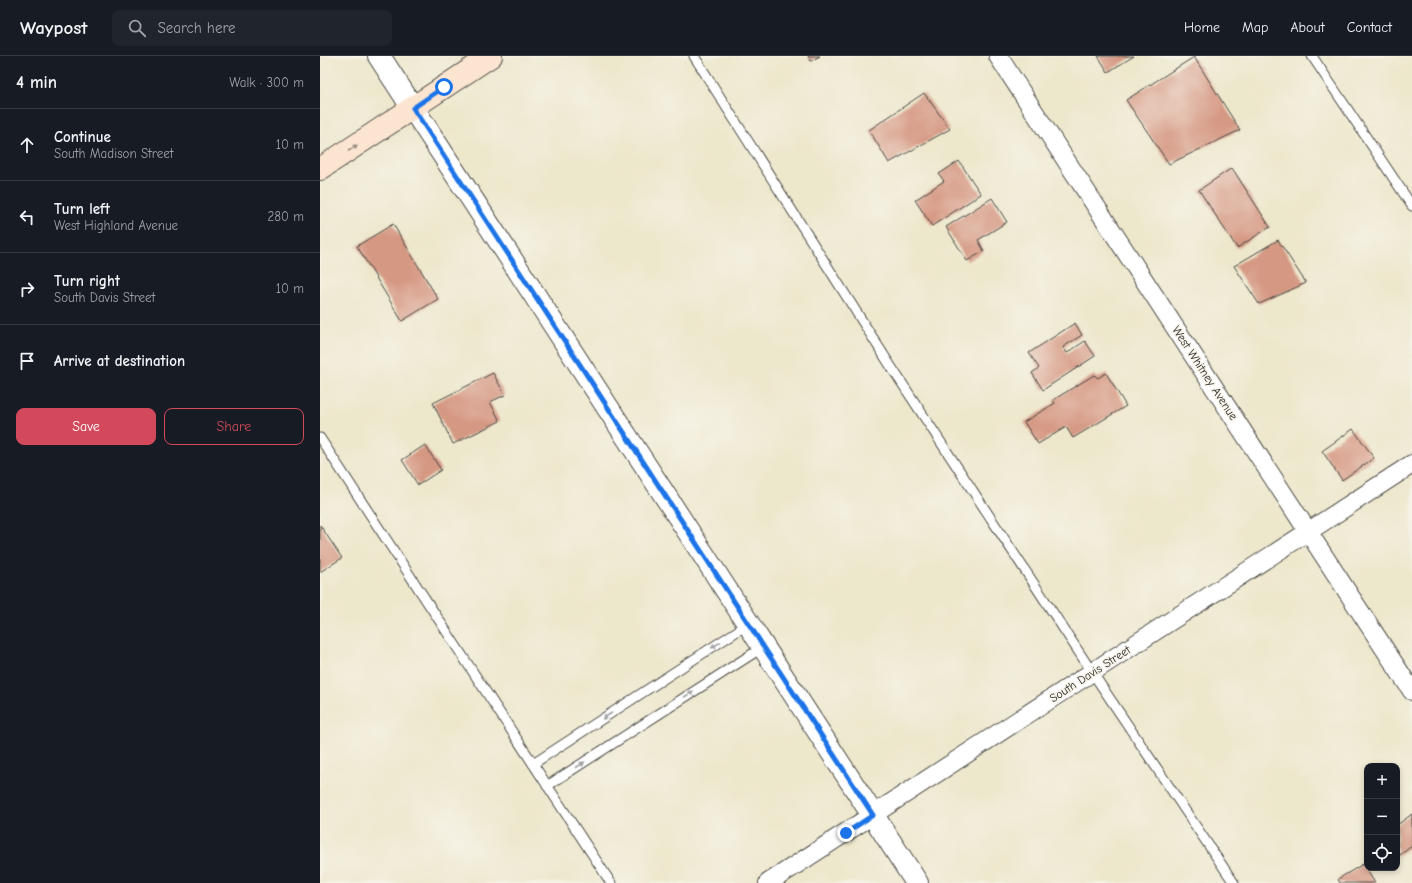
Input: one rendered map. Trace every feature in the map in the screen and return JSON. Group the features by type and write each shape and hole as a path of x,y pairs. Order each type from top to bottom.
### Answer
{"main road":[{"path":"320,169 492,56"}],"street":[{"path":"379,56 917,883"},
{"name":"West Whitney Avenue","path":"998,56 1412,691"},
{"name":"South Davis Street","path":"768,883 1412,464"}],"lane":[{"path":"694,56 890,365 1092,672 1234,883"},
{"path":"1312,56 1412,206"},
{"path":"320,438 611,883"},
{"path":"533,764 748,624"},
{"path":"547,786 763,647"}],"building":[{"path":"808,56 820,56 811,61"},
{"path":"1098,56 1134,56 1108,72"},
{"path":"1194,57 1240,130 1169,164 1126,100"},
{"path":"924,93 950,129 889,163 869,130"},
{"path":"959,161 981,194 932,226 915,200 944,181 939,174"},
{"path":"1232,168 1270,227 1237,248 1199,190"},
{"path":"992,198 1007,222 978,240 984,251 967,261 946,227"},
{"path":"393,224 438,299 402,321 357,246"},
{"path":"1278,240 1306,283 1259,304 1234,266"},
{"path":"1075,323 1082,335 1063,347 1067,353 1085,341 1095,356 1043,390 1032,373 1039,368 1029,353"},
{"path":"493,373 505,395 490,402 500,421 453,444 433,403"},
{"path":"1106,373 1126,406 1073,438 1066,427 1038,444 1024,422 1055,403 1053,400 1094,375 1098,378"},
{"path":"1353,429 1374,458 1342,480 1322,451"},
{"path":"425,445 441,470 418,485 402,460"},
{"path":"320,525 342,558 320,572"},
{"path":"1412,814 1412,846 1400,855 1400,835 1400,823"},
{"path":"1363,864 1364,871 1367,871 1375,883 1340,883 1338,879"}],"route":[{"path":"444,87 413,108 873,815 846,833"}]}
